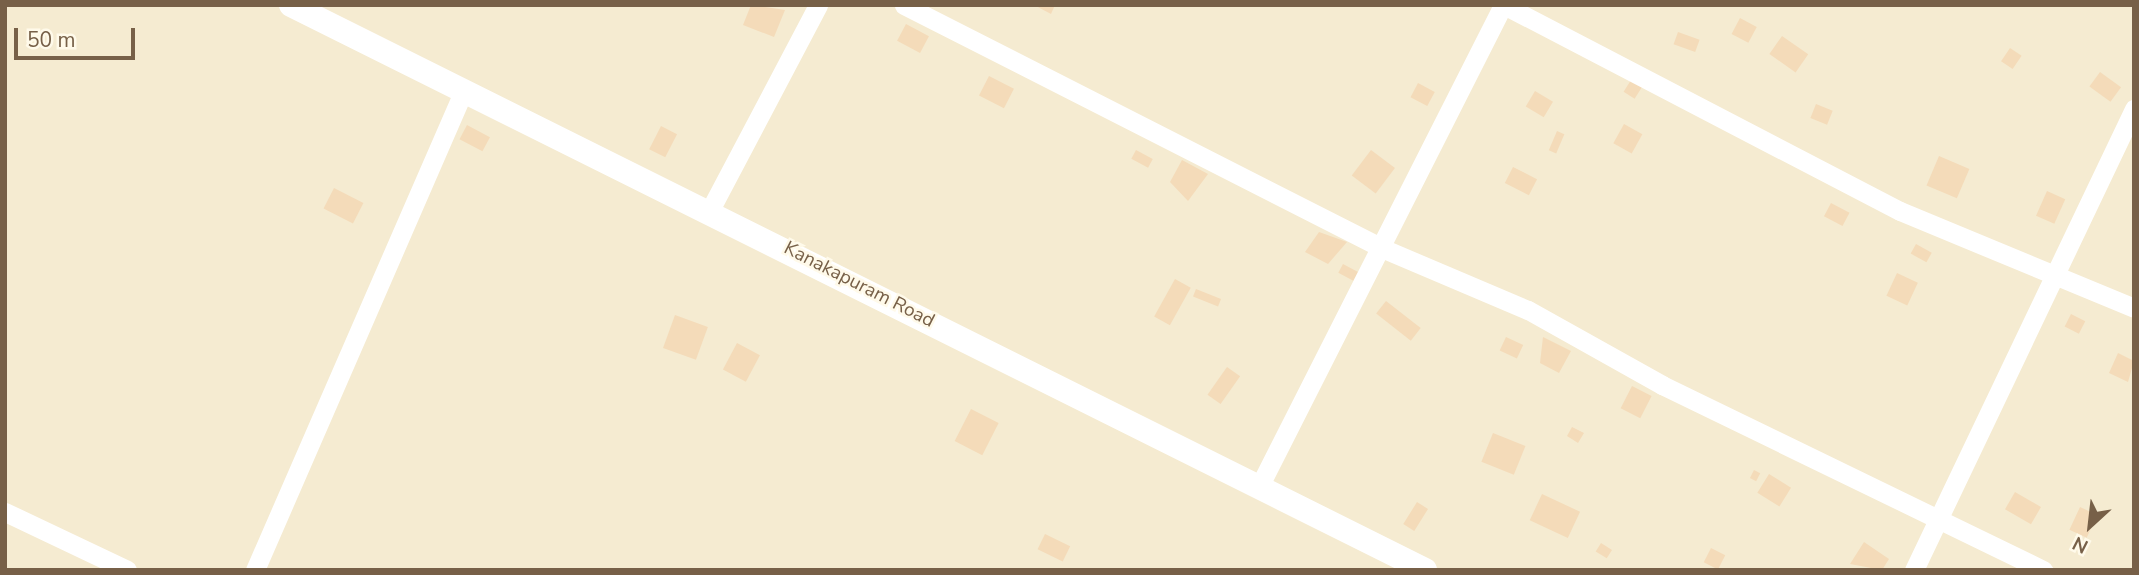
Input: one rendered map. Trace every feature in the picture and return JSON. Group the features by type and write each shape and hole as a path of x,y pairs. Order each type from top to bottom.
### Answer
{"street":[{"name":"Kanakapuram Road","path":"291,5 710,210 1425,570"},
{"path":"710,210 818,5"},
{"path":"904,5 1384,249 1528,310 1662,385 2043,570"},
{"path":"1259,487 1384,249 1504,5 1899,211 2057,279 2134,308"},
{"path":"255,570 464,90"},
{"path":"1914,570 2057,279 2134,109"},
{"path":"5,512 127,570"}],"shaded area":[{"path":"5,5 2134,5 2134,570 5,570"}],"building":[{"path":"751,5 785,10 774,37 743,25"},
{"path":"1034,5 1055,5 1051,14"},
{"path":"1740,18 1757,27 1748,43 1732,34"},
{"path":"906,24 929,36 920,53 897,41"},
{"path":"1678,32 1700,40 1695,52 1674,44"},
{"path":"1782,36 1808,54 1796,72 1769,54"},
{"path":"2010,48 2022,56 2013,69 2001,61"},
{"path":"2100,72 2121,87 2110,102 2089,87"},
{"path":"989,76 1014,89 1004,108 979,96"},
{"path":"1631,80 1642,87 1635,99 1624,92"},
{"path":"1418,83 1435,92 1427,106 1410,97"},
{"path":"1535,91 1553,102 1544,117 1526,106"},
{"path":"1816,104 1833,111 1827,125 1810,118"},
{"path":"1624,124 1642,134 1632,153 1613,143"},
{"path":"467,125 490,137 482,151 459,139"},
{"path":"661,126 677,134 665,157 649,149"},
{"path":"1557,131 1564,134 1556,153 1549,150"},
{"path":"1136,150 1153,159 1148,168 1131,159"},
{"path":"1371,150 1395,168 1376,194 1352,176"},
{"path":"1939,156 1969,169 1957,198 1926,185"},
{"path":"1182,160 1208,174 1188,201 1170,182"},
{"path":"1513,167 1537,179 1529,195 1505,183"},
{"path":"334,188 363,203 353,223 324,208"},
{"path":"2047,191 2065,199 2054,224 2036,216"},
{"path":"1831,203 1850,213 1842,226 1824,216"},
{"path":"1319,232 1347,242 1328,264 1305,252"},
{"path":"1916,244 1932,253 1926,262 1911,254"},
{"path":"1343,264 1358,272 1353,281 1338,273"},
{"path":"1897,273 1918,283 1907,305 1886,296"},
{"path":"1175,279 1191,288 1170,325 1154,317"},
{"path":"1196,289 1221,299 1218,307 1193,296"},
{"path":"1386,301 1421,328 1411,341 1376,314"},
{"path":"2071,314 2085,321 2079,334 2065,326"},
{"path":"675,315 708,327 696,360 663,348"},
{"path":"1506,337 1523,345 1517,359 1500,351"},
{"path":"1543,337 1571,351 1559,373 1540,363"},
{"path":"737,343 760,355 746,382 723,369"},
{"path":"2118,353 2134,361 2128,382 2109,373"},
{"path":"1227,367 1240,376 1221,404 1207,395"},
{"path":"1632,386 1652,396 1640,418 1621,408"},
{"path":"971,409 999,423 982,455 955,441"},
{"path":"1572,427 1584,433 1578,443 1567,436"},
{"path":"1493,433 1525,446 1514,475 1481,462"},
{"path":"1754,470 1760,473 1756,481 1750,478"},
{"path":"1769,474 1791,488 1779,506 1757,493"},
{"path":"2015,492 2041,507 2031,524 2005,509"},
{"path":"1542,494 1580,512 1568,538 1530,520"},
{"path":"1417,502 1428,509 1414,531 1403,524"},
{"path":"2080,507 2097,515 2087,538 2069,530"},
{"path":"1045,534 1070,546 1063,562 1038,549"},
{"path":"1864,542 1889,559 1882,570 1850,564"},
{"path":"1601,543 1612,550 1607,558 1596,551"},
{"path":"1711,548 1725,555 1718,570 1704,562"}]}
